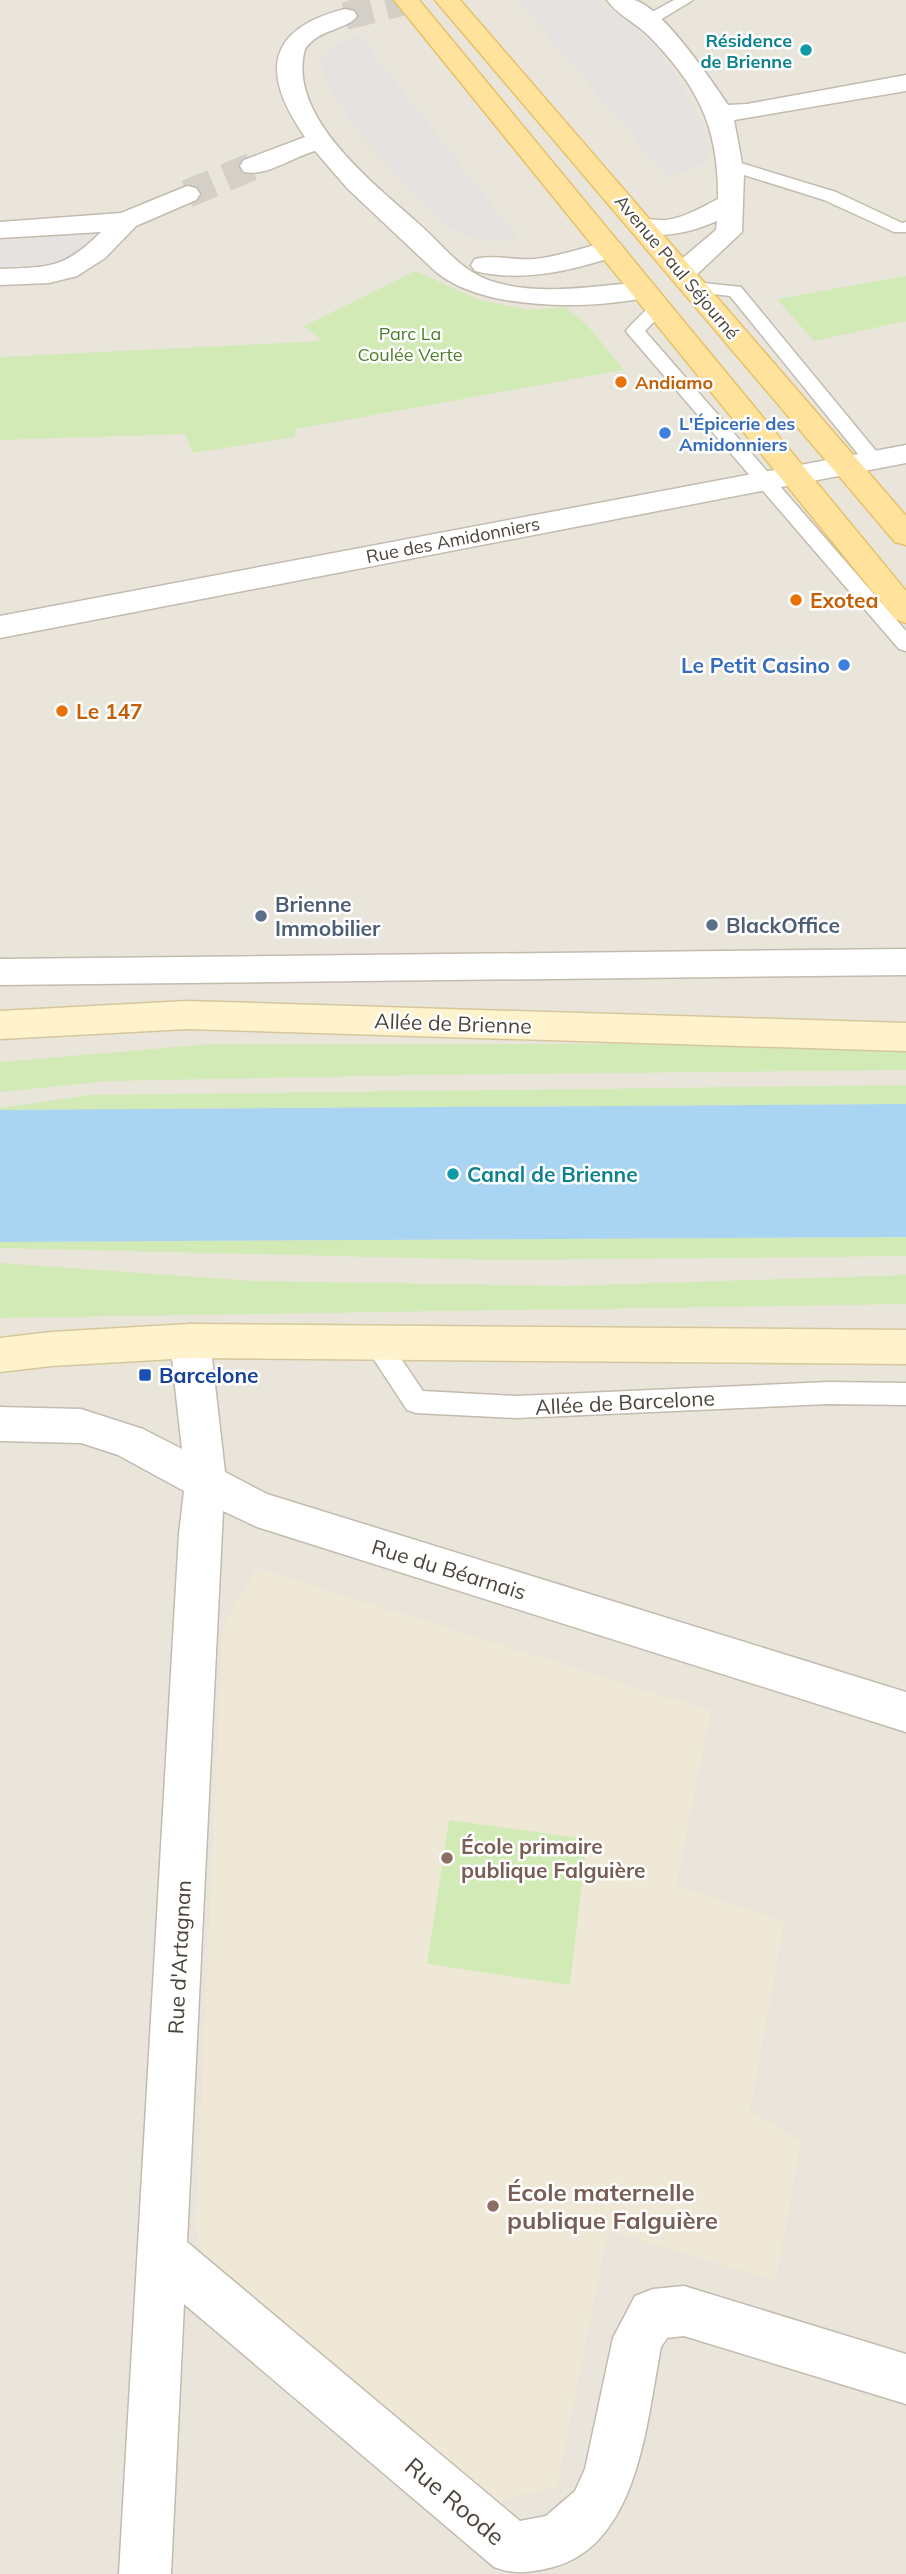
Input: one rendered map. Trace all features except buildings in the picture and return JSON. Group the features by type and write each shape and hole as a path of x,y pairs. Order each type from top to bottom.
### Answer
{"main road":[{"name":"Avenue Paul Séjourné","path":"406,0 650,299 780,478 906,612"},
{"name":"Avenue Paul Séjourné","path":"447,0 688,280 860,463 906,535"},
{"name":"Allée de Brienne","path":"0,1025 187,1015 906,1037"},
{"path":"0,1355 51,1349 190,1341 906,1347"}],"street":[{"path":"619,0 659,9 674,46 719,113 731,165 732,202 729,232 688,280"},
{"path":"345,16 323,22 297,40 288,55 287,71 295,93 319,141 360,187 429,248 446,269 468,282 527,295 650,299"},
{"path":"719,113 747,111 906,83"},
{"path":"253,166 319,141"},
{"path":"0,230 127,220 187,194"},
{"path":"642,226 660,230 703,218 732,202"},
{"path":"0,277 56,274 89,259 127,220"},
{"path":"56,227 71,243 76,265"},
{"path":"429,248 486,266 515,269 572,262 610,249"},
{"name":"Rue des Amidonniers","path":"0,627 906,454"},
{"path":"0,972 906,962"},
{"name":"Rue d'Artagnan","path":"145,2574 200,1534 206,1480 190,1341"},
{"name":"Rue du Béarnais","path":"0,1423 81,1426 129,1441 257,1509 906,1712"},
{"name":"Rue Roode","path":"161,2252 512,2549 559,2540 593,2508 610,2473 638,2338 653,2314 684,2311 906,2379"}],"lane":[{"path":"659,9 685,0"},
{"path":"731,165 830,196 900,228 906,227"},
{"name":"Avenue Paul Séjourné","path":"780,478 906,645"},
{"name":"Allée de Barcelone","path":"376,1342 416,1402 517,1407 828,1393 906,1394"}],"shaded area":[{"path":"0,0 906,0 906,2574 0,2574"},
{"path":"517,0 596,0 625,18 655,47 677,77 703,124 708,147 706,163 668,177"},
{"path":"359,35 518,238 497,241 470,237 447,227 353,127 324,77 321,56 344,40"},
{"path":"127,220 89,259 0,277 0,230"},
{"path":"256,1568 711,1711 676,1886 784,1922 750,2111 801,2141 776,2281 608,2230 557,2486 490,2503 200,2256 196,2223 223,1627"}],"green space":[{"name":"Parc La Coulée Verte","path":"415,271 480,300 528,310 565,307 587,325 624,370 296,429 294,437 193,453 185,434 0,440 0,357 322,341 304,326"},
{"path":"906,276 906,321 814,341 777,299"},
{"path":"211,1044 906,1044 906,1070 108,1081 0,1092 0,1062"},
{"path":"906,1085 906,1104 0,1110 90,1095"},
{"path":"906,1237 906,1256 499,1260 0,1248 0,1242"},
{"path":"0,1263 254,1281 568,1286 906,1275 906,1304 0,1318"},
{"path":"449,1820 587,1839 570,1985 427,1964"}],"water":[{"name":"Canal de Brienne","path":"906,1104 906,1237 0,1242 0,1110"}],"tunnel":[{"path":"345,16 410,0"},
{"path":"187,194 253,166"}],"place":[{"name":"Résidence de Brienne","path":"806,50"},
{"name":"Andiamo","path":"621,382"},
{"name":"L'Épicerie des Amidonniers","path":"665,433"},
{"name":"Exotea","path":"796,600"},
{"name":"Le Petit Casino","path":"844,665"},
{"name":"Le 147","path":"62,711"},
{"name":"Brienne Immobilier","path":"261,916"},
{"name":"BlackOffice","path":"712,925"},
{"name":"Canal de Brienne","path":"453,1174"},
{"name":"Barcelone","path":"145,1375"},
{"name":"École primaire publique Falguière","path":"447,1858"},
{"name":"École maternelle publique Falguière","path":"493,2206"}]}
